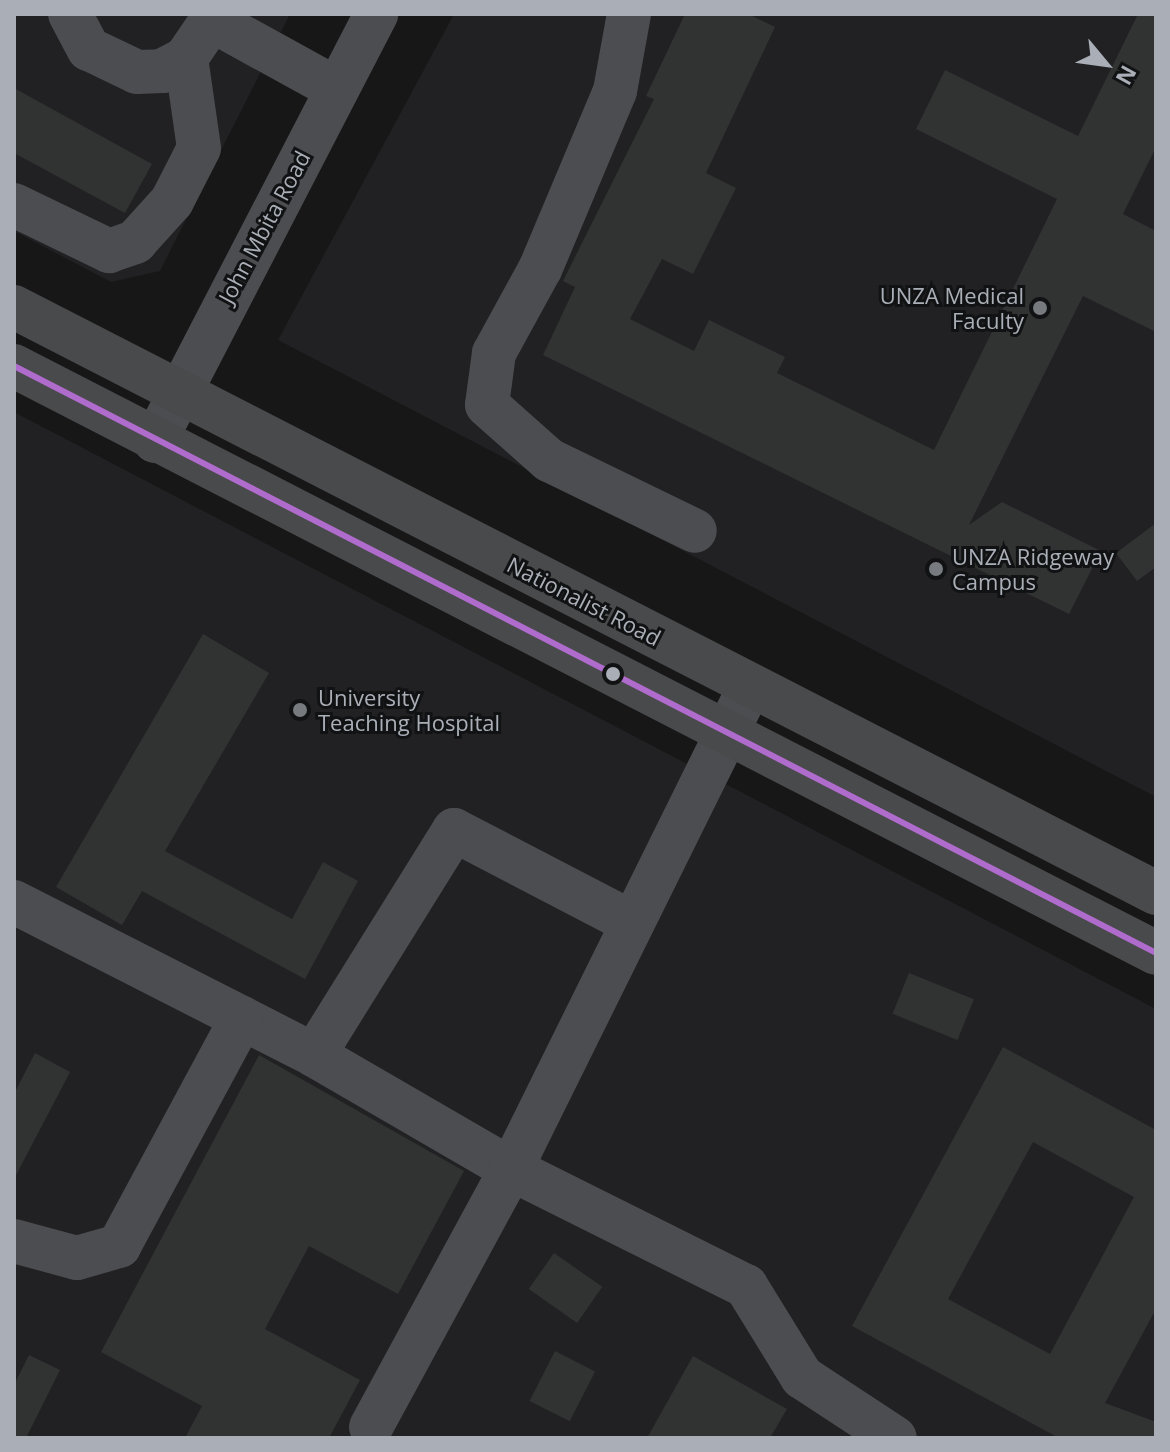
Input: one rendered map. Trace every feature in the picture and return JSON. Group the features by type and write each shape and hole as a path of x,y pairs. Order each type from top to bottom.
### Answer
{"main road":[{"name":"Nationalist Road","path":"14,307 1156,893"},
{"path":"14,366 1156,953"}],"street":[{"path":"70,14 89,49 111,65 162,71 186,58 216,18 337,89"},
{"name":"John Mbita Road","path":"155,441 376,14"},
{"path":"629,14 615,91 540,269 494,353 487,405 549,460 695,531"},
{"path":"14,205 109,251 135,242 172,201 199,148 186,58"},
{"path":"371,1427 511,1169 750,686"},
{"path":"314,1055 454,830 631,922"},
{"path":"14,902 314,1055 511,1169 746,1286 802,1377 895,1438"},
{"path":"14,1241 77,1258 119,1246 242,1018"}],"shaded area":[{"path":"14,14 290,14 160,271 111,282 14,231"},
{"name":"UNZA Ridgeway Campus","path":"454,14 1156,14 1156,797 278,340"},
{"name":"University Teaching Hospital","path":"14,412 1156,1009 1156,1438 14,1438"}],"building":[{"name":"UNZA Medical Faculty","path":"685,14 748,14 775,27 706,173 736,188 693,274 662,259 630,319 694,351 709,320 785,357 777,373 934,450 1057,199 916,129 945,70 1078,136 1138,14 1156,14 1156,147 1123,214 1156,231 1156,332 1083,296 969,525 1002,502 1101,551 1069,614 543,355 575,287 563,281 654,99 646,96"},
{"path":"14,88 152,164 125,213 14,153"},
{"path":"1156,523 1156,567 1137,581 1116,553"},
{"path":"203,634 269,673 165,851 292,919 323,862 358,881 305,979 142,891 122,925 56,887"},
{"path":"909,973 974,999 957,1040 893,1014"},
{"path":"1003,1047 1156,1130 1156,1309 1105,1403 1156,1422 1156,1438 1059,1438 852,1326","holes":["1033,1142 1134,1197 1050,1354 948,1299"]},
{"path":"35,1053 70,1072 14,1179 14,1094"},
{"path":"259,1055 464,1171 398,1294 309,1246 265,1329 360,1380 329,1438 185,1438 202,1406 101,1352"},
{"path":"554,1253 602,1287 577,1323 529,1289"},
{"path":"555,1351 595,1371 570,1421 530,1401"},
{"path":"29,1355 60,1370 26,1438 14,1438 14,1385"},
{"path":"693,1356 787,1409 770,1438 647,1438"}],"transit line":[{"path":"14,366 1156,953"}],"place":[{"name":"UNZA Medical Faculty","path":"1040,308"},
{"name":"UNZA Ridgeway Campus","path":"936,569"},
{"name":"University Teaching Hospital","path":"300,710"}]}
